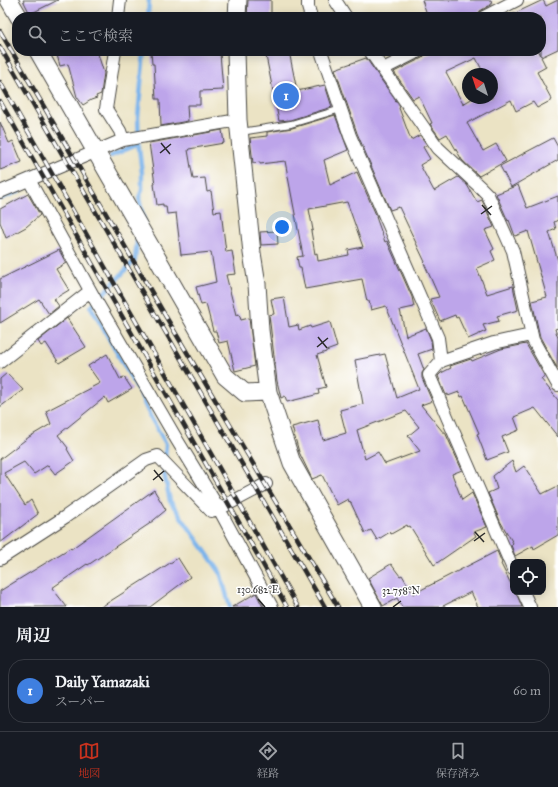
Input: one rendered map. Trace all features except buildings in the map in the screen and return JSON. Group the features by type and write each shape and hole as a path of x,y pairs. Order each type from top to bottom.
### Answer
{"street":[{"path":"9,0 16,12"},
{"path":"119,12 120,0"},
{"path":"237,12 238,0"},
{"path":"308,0 310,12"},
{"path":"334,0 342,12"},
{"path":"494,12 517,0"},
{"path":"41,56 225,376 245,393 268,392"},
{"path":"114,56 106,109 120,131 123,140"},
{"path":"236,56 239,126 252,253 257,284 260,330 268,392 292,463 373,607"},
{"path":"323,56 350,136 438,338 441,361"},
{"path":"374,56 438,148 488,195 513,251 533,340 558,385"},
{"path":"383,69 409,56"},
{"path":"0,192 123,140 239,126"},
{"path":"29,180 90,291 176,440 219,509 272,607"},
{"path":"0,362 90,291"},
{"path":"510,562 429,375 441,361 494,343 532,335"},
{"path":"0,559 65,517 146,460 158,456 211,511 219,509 266,484"},
{"path":"524,595 530,607"}],"lane":[{"path":"239,126 291,124 341,109"}],"waterway":[{"path":"148,12 149,0"},
{"path":"144,56 138,117 139,148 142,173 142,190 139,198 144,222"},
{"path":"111,156 139,144"},
{"path":"0,199 19,191"},
{"path":"139,236 135,260 91,307 139,392 151,418 166,444 164,473 170,501 220,572 230,607"}],"railway":[{"path":"0,31 12,52"},
{"path":"0,47 325,607"},
{"path":"15,56 166,317 338,607"},
{"path":"0,82 298,607"},
{"path":"0,101 287,607"}],"place":[{"name":"Daily Yamazaki","path":"286,96"}]}
